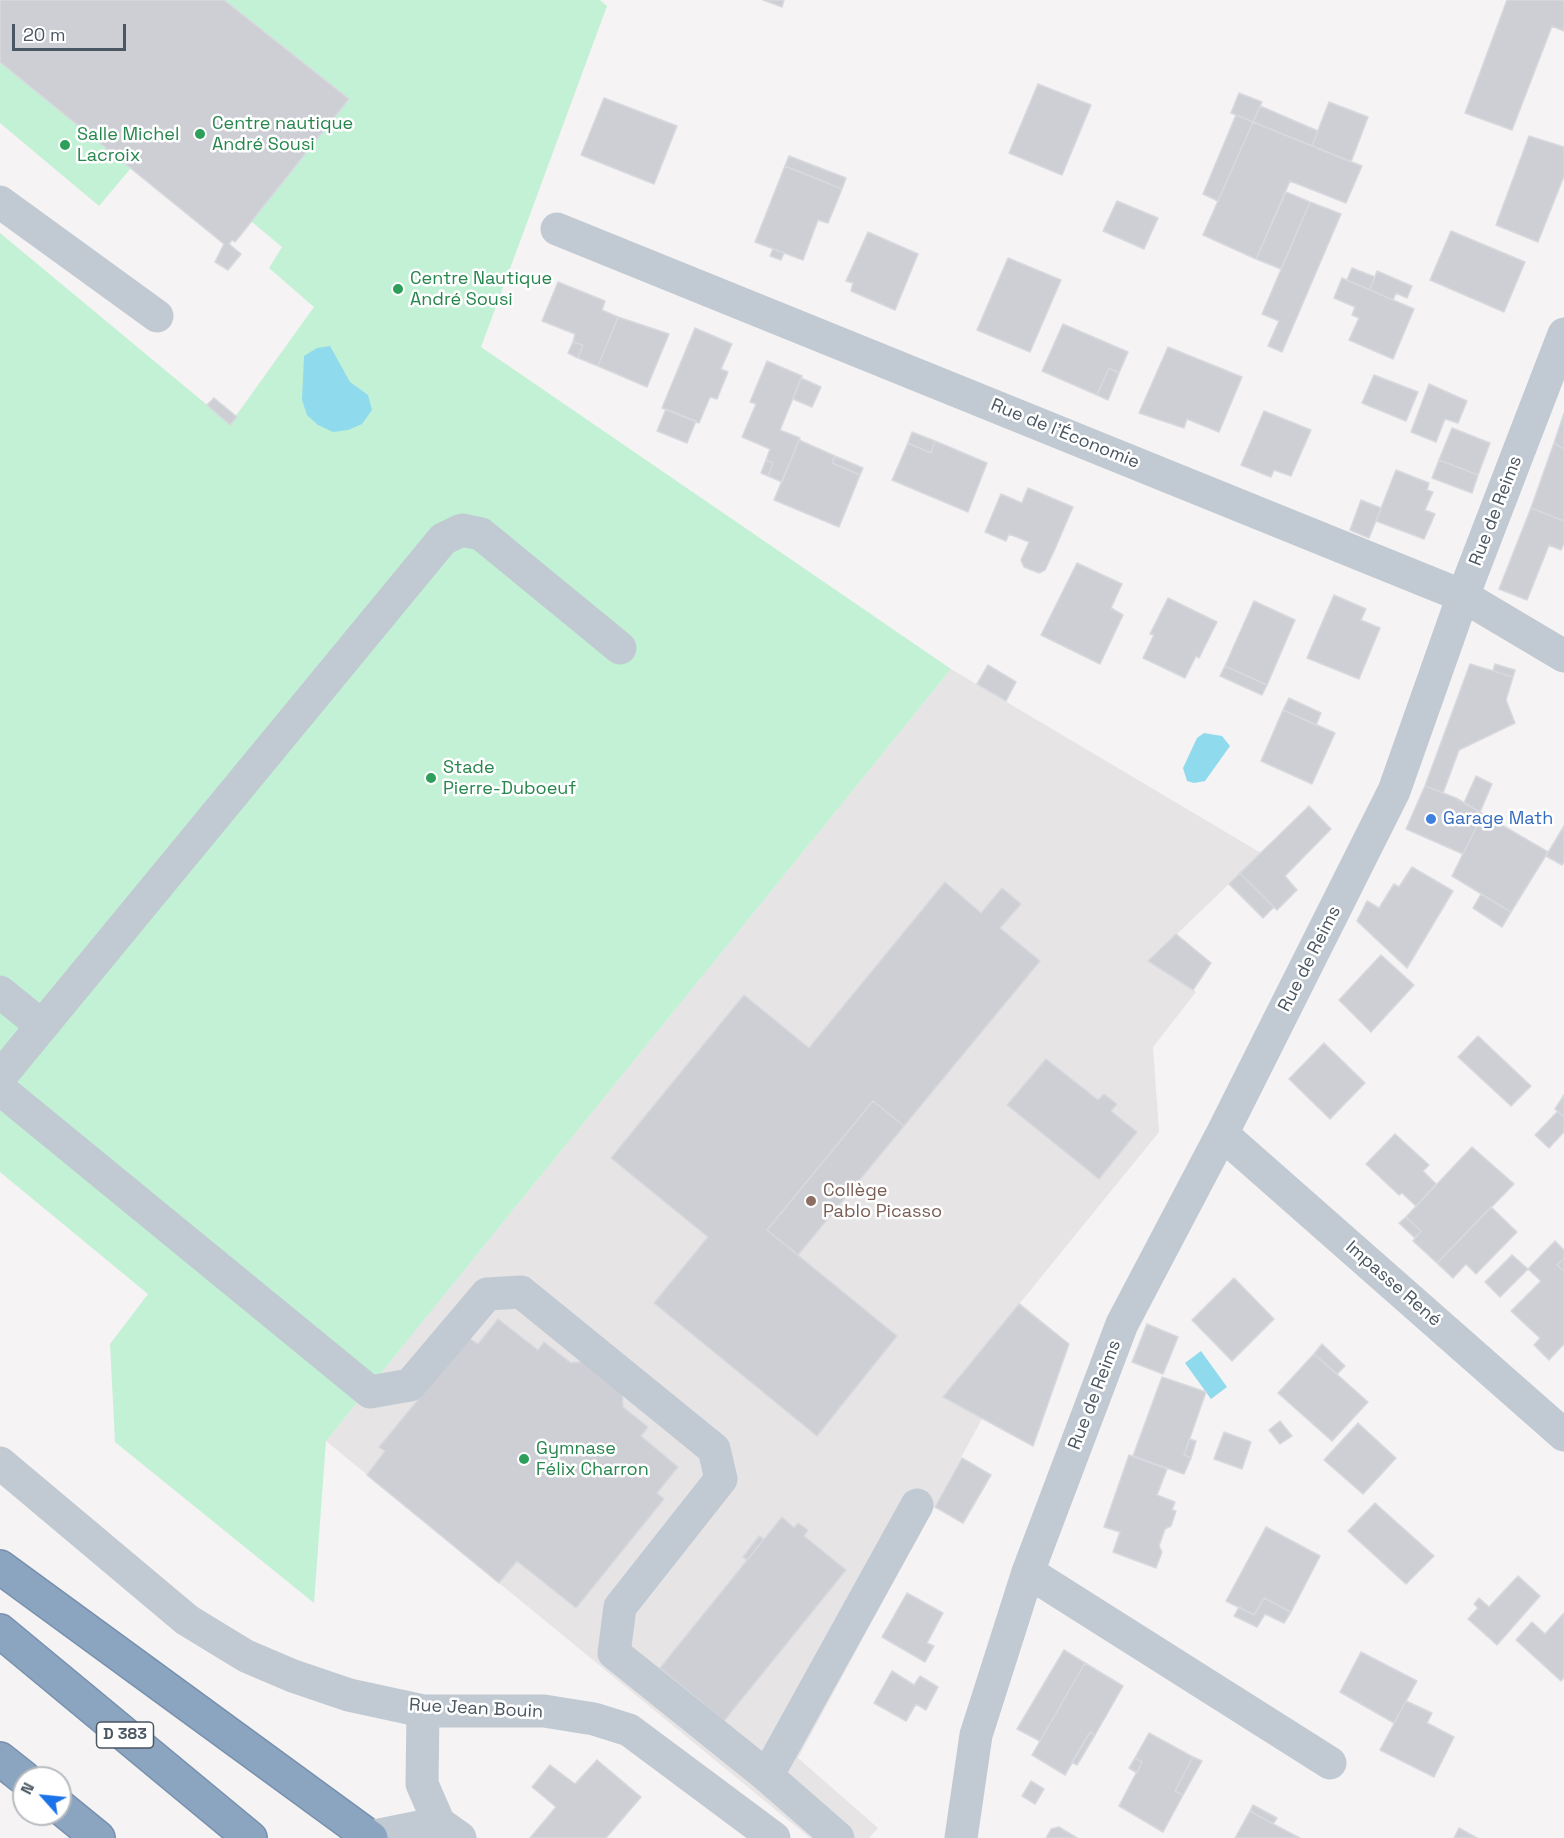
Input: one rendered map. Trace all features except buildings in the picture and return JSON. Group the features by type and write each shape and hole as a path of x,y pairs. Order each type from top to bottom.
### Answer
{"highway":[{"path":"0,1567 370,1837"},
{"name":"D 383","path":"0,1631 250,1838"},
{"path":"0,1759 12,1768"},
{"path":"72,1817 98,1838"}],"street":[{"path":"0,202 157,316"},
{"name":"Rue de l'Économie","path":"557,229 1464,596 1564,656"},
{"name":"Rue de Reims","path":"962,1838 976,1735 1028,1572 1122,1324 1222,1134 1394,791 1464,596 1564,334"},
{"path":"0,1077 443,539 462,530 481,534 620,648"},
{"path":"0,992 42,1026"},
{"path":"0,1089 370,1392 410,1385 487,1294 521,1292 714,1449 721,1479 620,1607 614,1653 767,1776 838,1838"},
{"name":"Impasse René","path":"1222,1134 1564,1435"},
{"name":"Rue Jean Bouin","path":"0,1463 187,1620 246,1656 293,1676 349,1695 423,1711 544,1711 594,1719 630,1730 774,1838"},
{"path":"767,1776 917,1505"},
{"path":"1028,1572 1330,1763"},
{"path":"370,1837 449,1830 422,1785 423,1711"}],"shaded area":[{"name":"Collège Pablo Picasso","path":"951,669 1261,853 1149,961 1196,992 1153,1047 1159,1132 1020,1303 1069,1344 1033,1446 982,1419 798,1758 878,1828 869,1838 810,1838 326,1441"}],"green space":[{"name":"Stade Pierre-Duboeuf","path":"0,0 600,0 607,6 481,347 951,669 326,1441 314,1603 115,1442 110,1344 148,1294 0,1172 0,233 230,424 314,307 269,268 282,247 252,222 235,242 232,240 230,244 241,254 228,270 215,262 224,244 131,168 99,206 0,123"}],"water":[{"path":"330,346 350,382 368,395 372,410 362,424 348,430 333,432 318,425 307,415 302,400 304,356 317,348"},
{"path":"1204,733 1222,736 1230,746 1205,781 1194,783 1187,781 1183,768 1197,738"},
{"path":"1201,1351 1227,1387 1211,1399 1185,1363"}],"place":[{"name":"Centre nautique André Sousi","path":"200,134"},
{"name":"Salle Michel Lacroix","path":"65,145"},
{"name":"Centre Nautique André Sousi","path":"398,289"},
{"name":"Stade Pierre-Duboeuf","path":"431,778"},
{"name":"Garage Math","path":"1431,819"},
{"name":"Collège Pablo Picasso","path":"811,1201"},
{"name":"Gymnase Félix Charron","path":"524,1459"}]}
